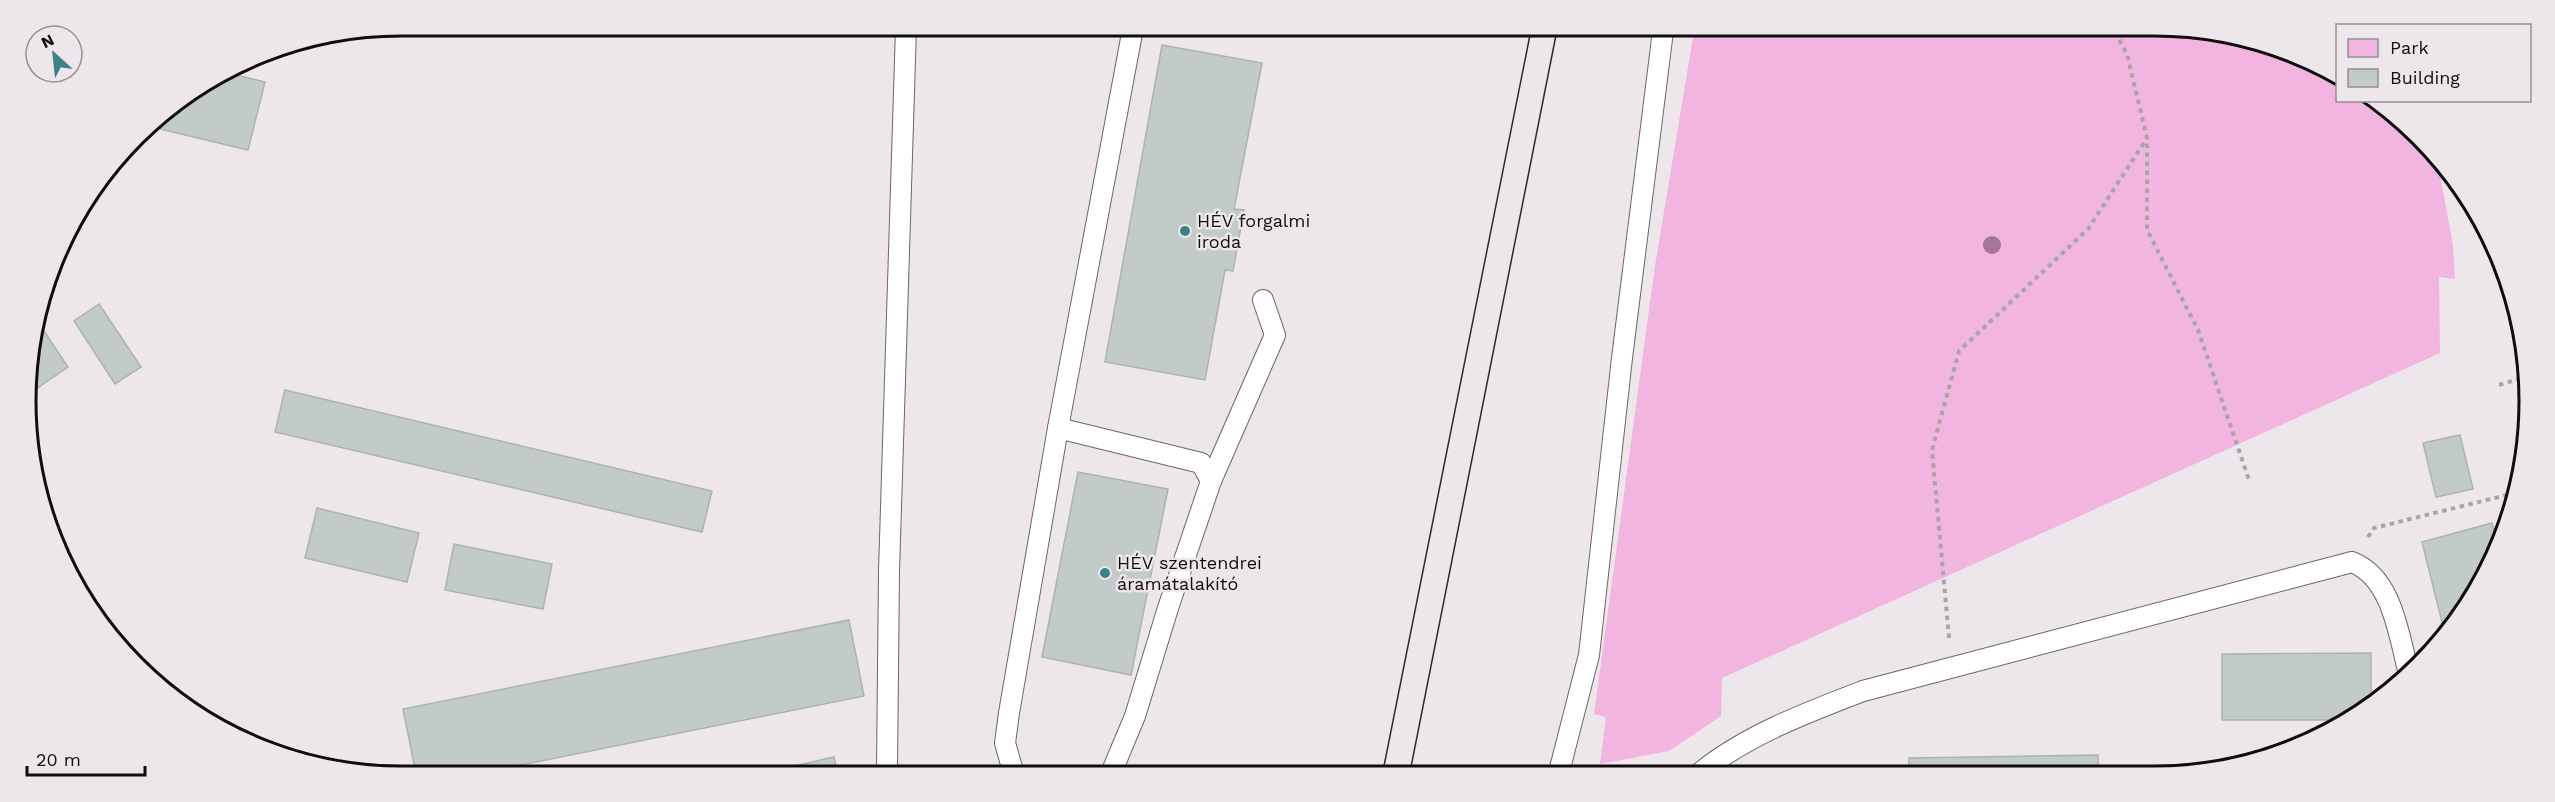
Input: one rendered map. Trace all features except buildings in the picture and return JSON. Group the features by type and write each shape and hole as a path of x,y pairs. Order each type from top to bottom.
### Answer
{"lane":[{"path":"887,766 889,571 906,36"},
{"path":"1012,766 1005,743 1009,713 1058,428 1132,36"},
{"path":"1561,766 1589,655 1623,346 1662,36"},
{"path":"1114,766 1135,716 1167,608 1211,481 1275,335 1263,300"},
{"path":"1058,428 1201,463 1211,481"},
{"path":"1710,766 1739,747 1811,711 1863,691 2352,562 2364,567 2378,582 2387,598 2406,664"}],"path":[{"path":"2117,36 2127,54 2147,138 2147,230 2198,330 2249,480"},
{"path":"1953,667 1932,450 1959,351 2088,230 2147,138"},
{"path":"2499,385 2518,379"},
{"path":"2352,562 2374,528 2507,495"}],"green space":[{"path":"1693,36 2154,36 2202,39 2271,55 2336,85 2336,102 2363,102 2376,111 2412,143 2440,174 2453,245 2455,279 2439,277 2440,353 1722,678 1721,716 1669,751 1600,764 1606,717 1594,714 1655,266"}],"tram line":[{"path":"1384,766 1530,36"},
{"path":"1411,766 1556,36"}],"place":[{"name":"HÉV forgalmi iroda","path":"1185,231"},
{"name":"HÉV szentendrei áramátalakító","path":"1105,573"}]}
